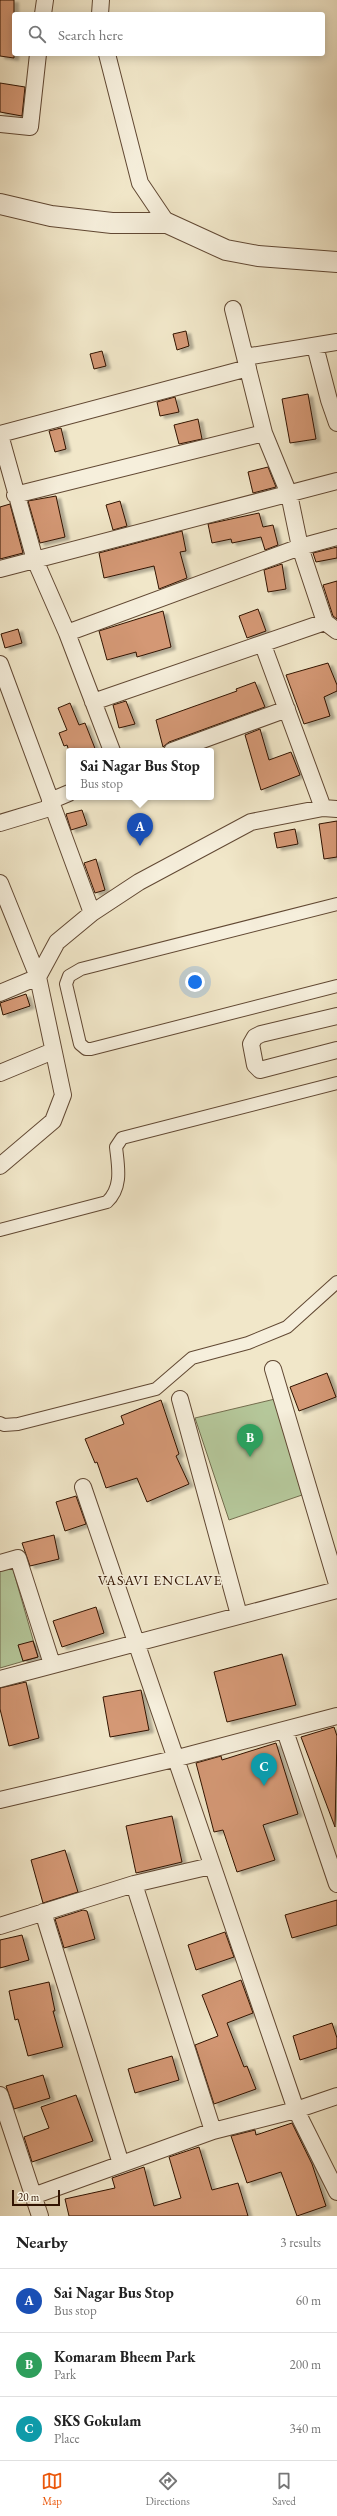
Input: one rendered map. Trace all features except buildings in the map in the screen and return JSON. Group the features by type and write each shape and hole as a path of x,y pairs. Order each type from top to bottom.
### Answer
{"street":[{"path":"43,12 45,0"},
{"path":"100,12 101,0"},
{"path":"0,124 30,127 38,56"},
{"path":"108,56 140,183 167,223"},
{"path":"0,204 51,216 112,223 167,223 226,250 258,256 337,262"},
{"path":"93,702 263,645 331,626 300,548 290,494 264,433 233,309"},
{"path":"111,748 68,633 35,560 15,496 0,435 247,363 337,342"},
{"path":"316,346 336,416"},
{"path":"15,496 264,433"},
{"path":"0,569 337,481"},
{"path":"68,633 300,548 337,537"},
{"path":"0,993 38,977 57,942 92,913 139,882 251,822 330,808 286,709 263,645"},
{"path":"0,664 92,913"},
{"path":"180,748 286,709"},
{"path":"0,822 51,804 66,795"},
{"path":"0,883 38,977 62,1095 53,1121 0,1166"},
{"path":"337,904 81,969 69,976 66,984 79,1039 86,1049 337,986"},
{"path":"337,1016 266,1033 255,1037 250,1044 255,1065 260,1070 337,1050"},
{"path":"0,1073 53,1051"},
{"path":"0,1230 107,1202 113,1195 119,1179 116,1147 122,1138 337,1082"},
{"path":"0,1423 4,1425 18,1424 156,1389 192,1358 248,1343 287,1327 337,1282"},
{"path":"273,1369 337,1584"},
{"path":"180,1399 239,1615"},
{"path":"83,1487 174,1759 296,2110 337,2192"},
{"path":"0,1563 18,1558 52,1664"},
{"path":"0,1679 52,1664 337,1590"},
{"path":"0,1800 174,1759 337,1716"},
{"path":"285,1730 337,1884"},
{"path":"0,1926 134,1884 211,1866"},
{"path":"134,1884 213,2131"},
{"path":"43,1912 121,2164"},
{"path":"0,2095 40,2216"},
{"path":"33,2196 213,2131 296,2110 337,2096"}],"green space":[{"path":"275,1399 302,1495 229,1520 195,1418"},
{"path":"12,1566 38,1657 0,1668 0,1569"}],"place":[{"name":"Sai Nagar Bus Stop","path":"140,846"},
{"name":"Komaram Bheem Park","path":"250,1457"},
{"name":"SKS Gokulam","path":"264,1786"}],"district":[{"name":"VASAVI ENCLAVE","path":"160,1580"}]}
